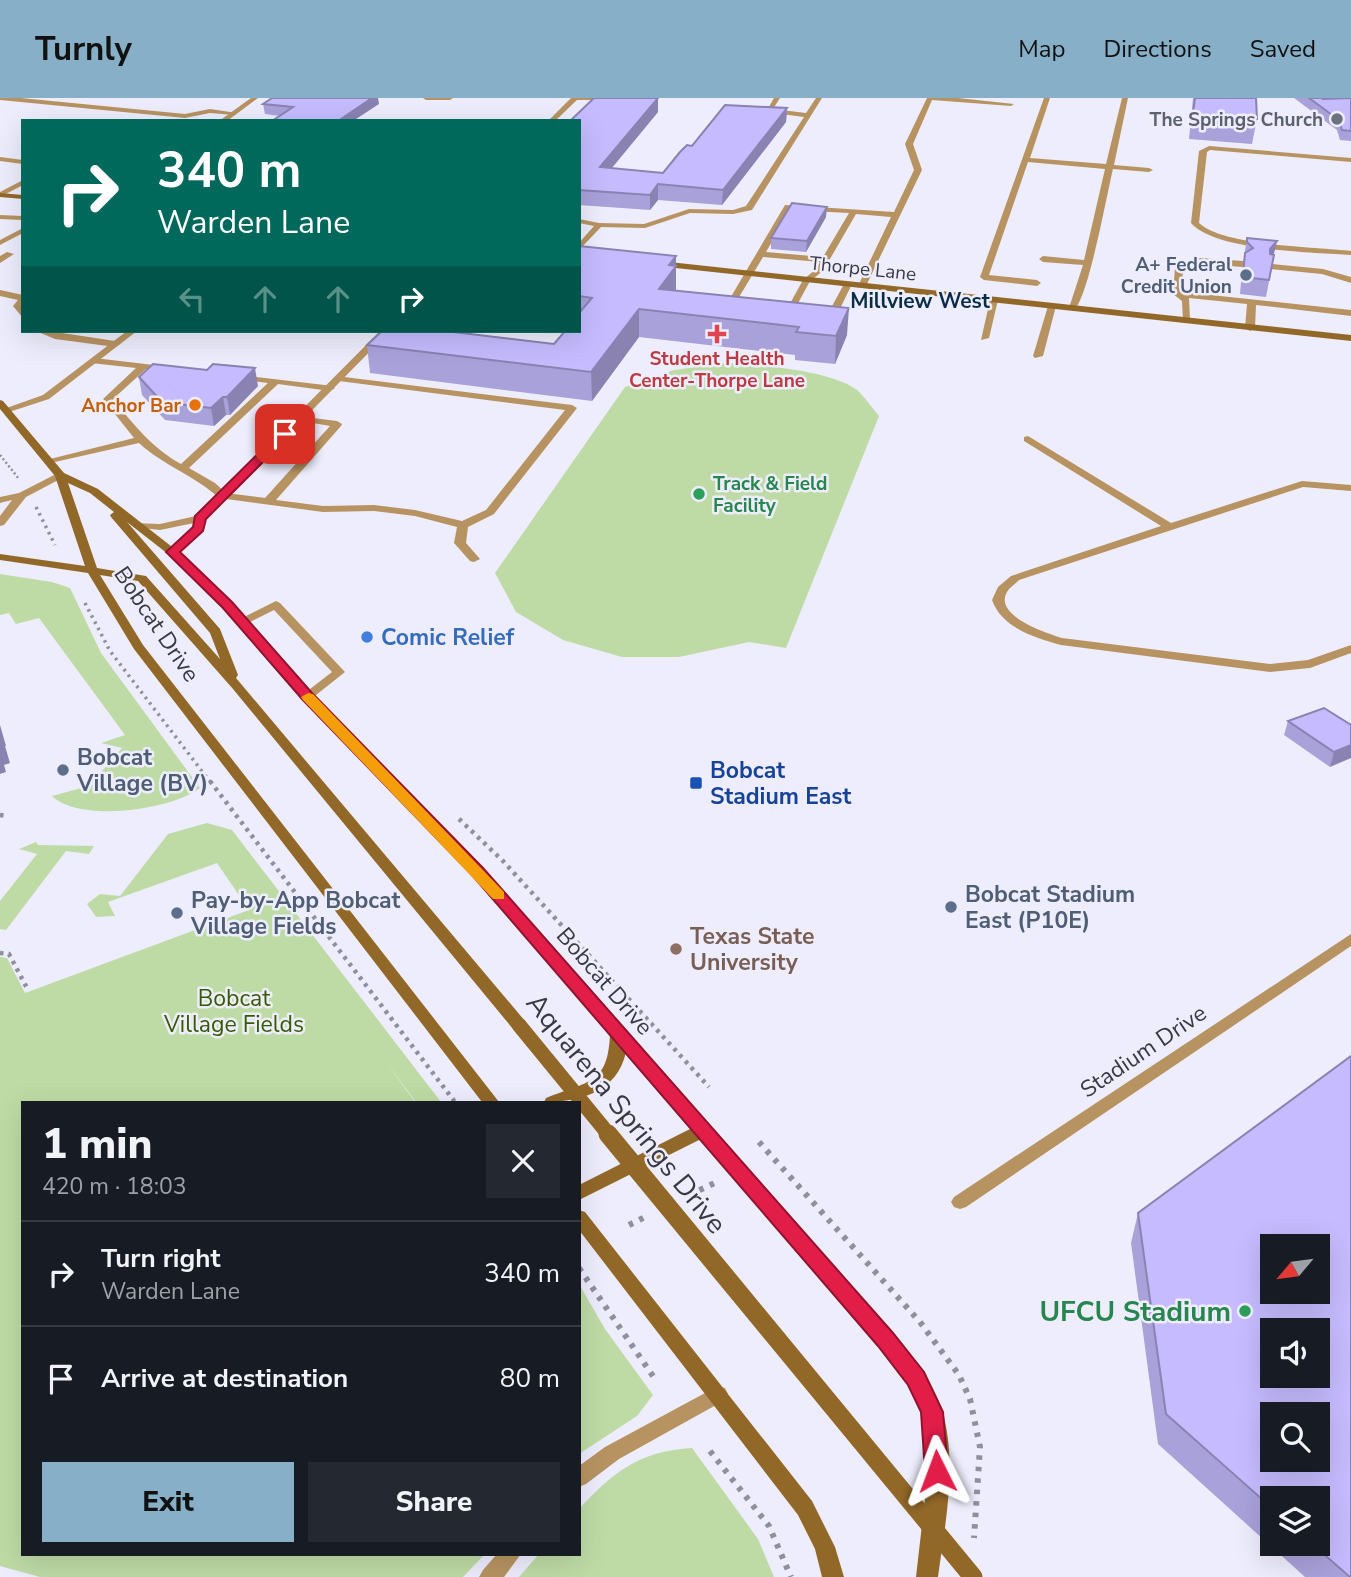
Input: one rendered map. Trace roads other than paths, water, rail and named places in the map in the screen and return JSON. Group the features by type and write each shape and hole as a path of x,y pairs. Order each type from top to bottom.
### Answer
{"street":[{"path":"225,119 255,98"},
{"path":"426,98 450,98"},
{"path":"553,119 576,98 607,98"},
{"path":"777,98 768,111 807,115"},
{"path":"581,221 599,225 645,226 688,211 733,212 749,208 819,98"},
{"path":"862,286 918,170 909,144 929,98 1012,104"},
{"path":"1037,283 984,277 1047,98"},
{"path":"1073,308 1087,263 1125,98"},
{"path":"0,99 185,116 210,111 234,113"},
{"path":"1351,160 1209,148 1203,151 1195,223 1202,232 1223,239 1351,253"},
{"path":"0,159 21,162"},
{"path":"1025,160 1149,170"},
{"path":"0,195 21,183"},
{"path":"0,195 21,197"},
{"path":"723,318 788,206 896,215"},
{"path":"790,324 785,320 807,280 819,271 854,211"},
{"path":"0,215 21,217"},
{"path":"581,246 599,225"},
{"path":"0,243 21,231"},
{"path":"0,260 10,254"},
{"path":"760,254 825,260"},
{"path":"581,255 592,257"},
{"path":"1043,259 1087,263"},
{"path":"1177,294 1179,267 1184,264 1200,261 1243,264"},
{"name":"Thorpe Lane","path":"645,262 1351,338"},
{"path":"1272,267 1323,272 1351,280"},
{"path":"818,327 827,326 848,284"},
{"path":"0,293 21,298"},
{"path":"1177,294 1351,313"},
{"path":"1177,294 1186,300 1186,320"},
{"path":"984,338 994,300"},
{"path":"1250,328 1252,303"},
{"path":"1038,356 1052,306"},
{"path":"47,333 115,344"},
{"path":"3,406 46,397 129,333"},
{"path":"137,524 160,527 200,518 382,333"},
{"path":"94,361 184,371"},
{"path":"145,366 108,400 141,439 181,470 211,485 223,496 323,509 374,508 415,513 463,525 490,512 572,408 339,378"},
{"path":"223,375 330,388"},
{"path":"181,470 276,381"},
{"name":"Aquarena Springs Drive","path":"3,406 60,475 92,572 142,578 237,686 972,1577"},
{"path":"268,502 337,424 300,418"},
{"path":"50,463 141,439"},
{"path":"1028,439 1170,527"},
{"path":"0,500 22,495 60,475"},
{"name":"Aquarena Springs Drive","path":"60,475 94,491 216,632 237,686"},
{"path":"1351,488 1302,484 1015,578 1000,593 1001,608 1009,619 1061,641 1251,667 1310,664 1351,649"},
{"name":"Bobcat Drive","path":"94,491 172,552 242,621 307,696 477,871 886,1339 916,1379 932,1412 937,1454 927,1577"},
{"path":"0,523 22,495"},
{"path":"0,510 13,506"},
{"path":"172,552 199,528 200,518"},
{"path":"463,525 460,543 474,559"},
{"path":"0,557 92,572"},
{"name":"Bobcat Drive","path":"92,572 138,646 184,708 487,1097"},
{"path":"242,621 276,605 339,672 307,696"},
{"name":"Stadium Drive","path":"960,1202 1351,939"},
{"path":"554,1101 609,1077 620,1060 618,1034"},
{"path":"581,1192 703,1130"},
{"path":"581,1220 804,1508 825,1547 833,1577"},
{"path":"581,1476 612,1452 718,1394"},
{"path":"490,1577 509,1556"}],"place":[{"name":"The Springs Church","path":"1337,119"},
{"name":"A+ Federal Credit Union","path":"1246,275"},
{"name":"Student Health Center-Thorpe Lane","path":"717,334"},
{"name":"Anchor Bar","path":"195,405"},
{"name":"Track & Field Facility","path":"699,494"},
{"name":"Comic Relief","path":"367,637"},
{"name":"Bobcat Village (BV)","path":"63,770"},
{"name":"Bobcat Stadium East","path":"696,783"},
{"name":"Bobcat Stadium East (P10E)","path":"951,907"},
{"name":"Pay-by-App Bobcat Village Fields","path":"177,913"},
{"name":"Texas State University","path":"676,949"},
{"name":"UFCU Stadium","path":"1245,1311"}],"district":[{"name":"Millview West","path":"920,301"}],"park label":[{"name":"Bobcat Village Fields","path":"234,1011"}]}
